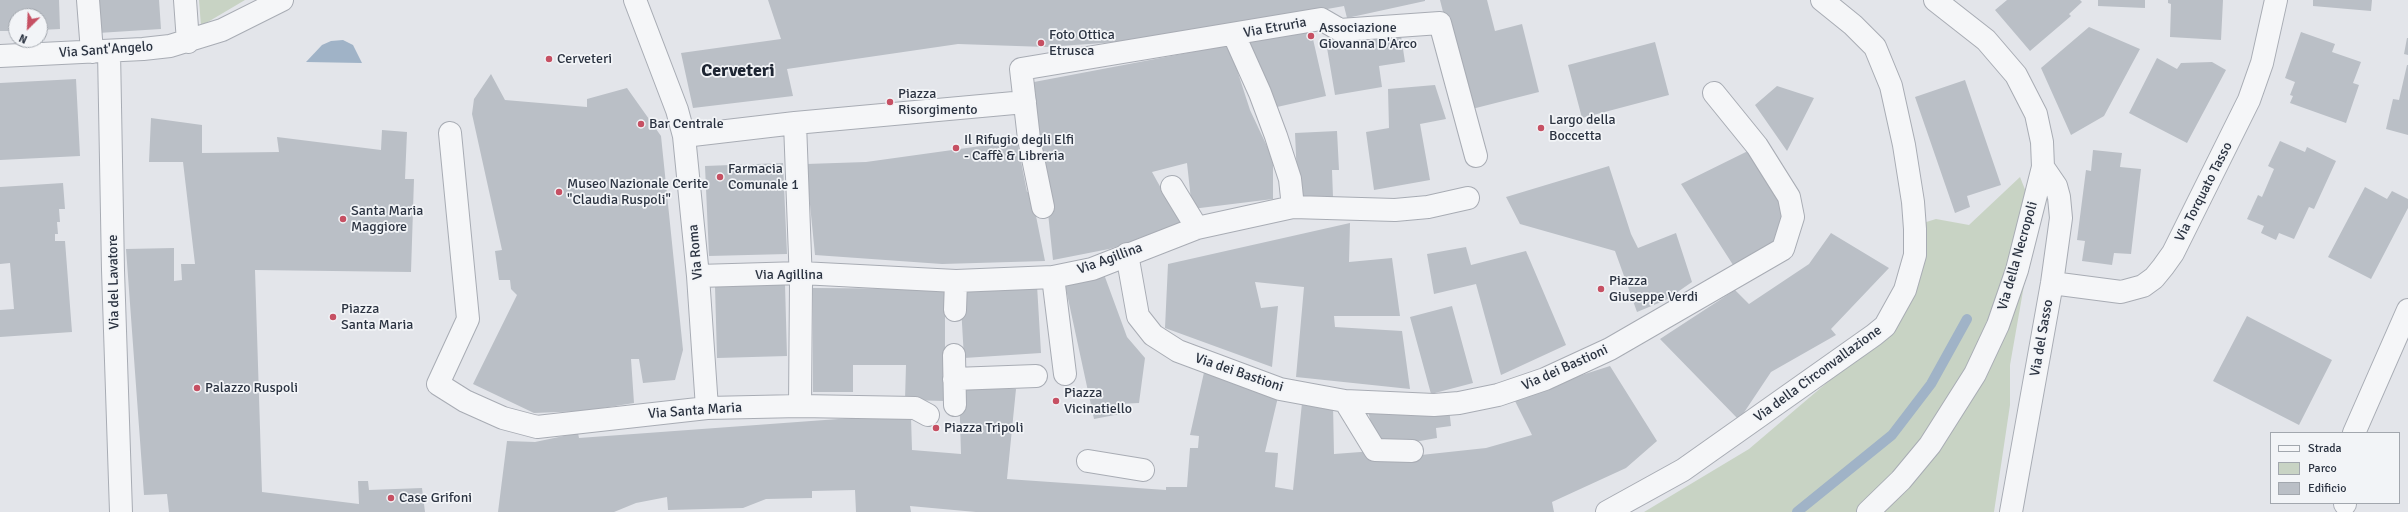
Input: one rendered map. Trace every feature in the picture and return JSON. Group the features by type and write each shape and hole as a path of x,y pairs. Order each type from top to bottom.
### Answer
{"street":[{"name":"Via del Lavatore","path":"88,0 101,51 113,270 121,512"},
{"path":"185,0 188,42"},
{"name":"Via Sant'Angelo","path":"0,56 143,49 188,42 222,30 282,0"},
{"name":"Via Roma","path":"635,0 684,136 698,276 707,408"},
{"name":"Via della Circonvallazione","path":"1607,512 1683,470 1874,335 1885,326 1905,290 1915,255 1915,229 1904,145 1891,86 1875,47 1853,25 1822,0"},
{"name":"Via della Necropoli","path":"1868,512 1900,480 1930,445 1947,422 1978,368 1998,325 2017,270 2043,166 2042,142 2036,114 2016,75 1986,40 1935,0"},
{"name":"Via Torquato Tasso","path":"2052,283 2121,292 2143,286 2154,278 2180,238 2249,100 2262,63 2276,0"},
{"name":"Via Etruria","path":"1025,102 1021,69 1234,35 1321,19 1340,30 1440,23 1476,156"},
{"path":"1234,35 1260,93 1276,136 1290,180 1293,207"},
{"name":"Via dei Bastioni","path":"1127,254 1135,308 1143,323 1153,336 1178,352 1262,383 1298,393 1345,401 1434,405 1476,400 1522,388 1571,368 1610,349 1783,249 1793,217 1789,197 1757,146 1714,93"},
{"path":"684,136 795,123 1025,102 1029,139 1043,207"},
{"path":"795,123 801,273 800,406"},
{"name":"Via Santa Maria","path":"450,133 468,319 438,384 465,401 503,418 537,427 707,408 800,406 915,408 928,415"},
{"name":"Via del Sasso","path":"2011,512 2052,283 2061,209 2056,186 2043,166"},
{"path":"1172,187 1197,228"},
{"name":"Via Agillina","path":"698,276 801,273 956,282 1053,277 1092,269 1127,254 1197,228 1293,207 1395,210 1428,207 1468,198"},
{"path":"1053,277 1065,374"},
{"path":"955,310 956,282"},
{"path":"2354,432 2408,310"},
{"path":"954,355 955,405"},
{"path":"954,379 1036,376"},
{"path":"1345,401 1375,450 1412,451"},
{"path":"1088,462 1143,470"}],"green space":[{"path":"199,0 245,0 201,26"},
{"path":"2020,177 2036,217 2010,365 2010,405 1994,512 1644,512 1749,449 1850,363 1913,291 1910,227 1936,219 1969,225"}],"water":[{"path":"343,40 353,45 362,63 306,62 322,45 331,41"}],"building":[{"path":"0,0 59,0 60,29 48,30 48,8 8,8 8,31 0,31"},
{"path":"95,0 159,0 161,29 98,33"},
{"path":"768,0 1425,1 1347,18 1344,6 1160,39 1046,47 958,44 787,69 793,96 693,108 681,53 781,39"},
{"path":"1440,0 1487,0 1495,31 1522,24 1539,92 1468,110"},
{"path":"2007,0 2080,0 2082,2 2069,14 2071,16 2030,51 1995,10"},
{"path":"2098,0 2145,0 2145,8 2098,6"},
{"path":"2168,0 2223,0 2221,40 2170,37 2171,4 2168,3"},
{"path":"2313,0 2372,0 2371,11 2313,6"},
{"path":"1310,26 1326,96 1277,107 1243,38"},
{"path":"2089,27 2140,49 2104,116 2071,135 2041,68"},
{"path":"1400,29 1405,62 1379,66 1382,87 1335,95 1326,42"},
{"path":"2301,32 2335,44 2332,52 2361,62 2353,83 2359,85 2346,123 2290,103 2293,96 2290,95 2295,82 2285,78"},
{"path":"2408,38 2408,55 2404,54"},
{"path":"1655,42 1669,95 1582,118 1568,65"},
{"path":"1229,45 1250,110 1273,159 1273,199 1192,209 1187,163 1152,172 1182,226 1109,249 1053,260 1034,82"},
{"path":"2157,58 2177,69 2181,63 2212,62 2226,70 2187,143 2129,113"},
{"path":"2407,65 2408,135 2386,129 2393,99 2399,100"},
{"path":"491,74 505,100 587,107 587,99 627,88 661,136 683,350 675,380 643,383 639,359 631,359 634,403 584,411 534,413 473,384 517,295 511,289 510,280 499,280 495,251 502,250 472,114 474,99"},
{"path":"76,79 80,156 0,160 0,83"},
{"path":"1965,80 2001,185 1967,196 1970,207 1955,213 1915,97"},
{"path":"1435,85 1446,119 1420,124 1430,180 1374,190 1366,132 1389,128 1388,89"},
{"path":"1777,86 1814,98 1787,151 1755,105"},
{"path":"151,118 202,125 202,153 279,152 277,137 381,150 382,130 407,132 405,179 414,179 411,272 255,270 262,492 359,504 358,481 368,481 369,490 422,488 425,512 169,512 167,494 144,495 126,249 174,248 174,281 182,280 181,264 195,264 183,162 149,162"},
{"path":"1337,131 1339,170 1332,170 1333,197 1298,199 1295,133"},
{"path":"1017,141 1027,192 1031,191 1045,261 942,264 815,255 806,164 866,162"},
{"path":"2280,141 2305,152 2307,147 2336,161 2314,209 2309,207 2294,239 2279,233 2276,240 2261,233 2264,226 2247,219 2258,195 2262,197 2274,169 2268,166"},
{"path":"1750,150 1782,202 1785,220 1776,241 1735,268 1681,184"},
{"path":"2093,150 2122,153 2120,167 2141,169 2131,254 2114,253 2112,265 2082,261 2085,241 2077,240 2086,170 2091,171"},
{"path":"783,163 787,254 709,256 705,166"},
{"path":"1609,166 1631,234 1638,248 1676,233 1692,282 1666,300 1637,312 1615,251 1520,224 1506,197"},
{"path":"63,183 65,209 59,209 60,222 57,222 58,234 55,234 55,241 65,241 72,332 0,337 0,310 14,309 10,263 0,264 0,187"},
{"path":"2365,187 2387,199 2392,191 2408,199 2408,208 2371,279 2328,257"},
{"path":"1350,223 1349,262 1392,258 1400,316 1334,316 1335,327 1402,331 1410,389 1296,377 1304,287 1255,282 1261,308 1278,306 1272,367 1165,328 1168,264"},
{"path":"1831,233 1889,268 1831,329 1836,335 1771,372 1739,420 1660,339 1735,290 1749,304 1809,264"},
{"path":"1466,247 1471,265 1526,251 1566,345 1501,375 1476,284 1434,294 1427,254"},
{"path":"1105,277 1127,337 1145,358 1139,403 1118,404 1120,414 1094,419 1064,280"},
{"path":"785,284 787,356 717,358 715,286"},
{"path":"1037,285 1041,353 964,358 960,289"},
{"path":"813,288 945,289 945,401 905,400 906,365 853,365 853,392 813,392"},
{"path":"1452,306 1473,383 1431,394 1410,317"},
{"path":"2247,316 2332,360 2299,425 2213,381"},
{"path":"1610,366 1657,441 1626,468 1552,502 1554,512 976,512 910,506 911,512 856,512 855,490 812,491 812,498 766,499 743,508 668,510 667,497 636,503 614,512 498,512 507,441 535,442 578,433 579,438 852,418 911,417 912,450 961,454 959,387 1016,389 1007,479 1166,490 1166,487 1187,487 1190,448 1198,448 1199,436 1190,435 1205,368 1278,397 1265,452 1278,453 1275,487 1293,490 1302,403 1333,404 1334,454 1374,451 1393,458 1486,448 1532,435 1513,397"},
{"path":"1449,408 1451,426 1436,428 1437,438 1397,445 1376,444 1368,411"}],"waterway":[{"path":"1797,512 1892,435 1931,384 1967,319"}],"place":[{"name":"Associazione Giovanna D'Arco","path":"1311,36"},
{"name":"Foto Ottica Etrusca","path":"1041,43"},
{"name":"Cerveteri","path":"549,59"},
{"name":"Piazza Risorgimento","path":"890,102"},
{"name":"Bar Centrale","path":"641,124"},
{"name":"Largo della Boccetta","path":"1541,128"},
{"name":"Il Rifugio degli Elfi - Caffè & Libreria","path":"956,148"},
{"name":"Farmacia Comunale 1","path":"720,177"},
{"name":"Museo Nazionale Cerite \"Claudia Ruspoli\"","path":"559,192"},
{"name":"Santa Maria Maggiore","path":"343,219"},
{"name":"Piazza Giuseppe Verdi","path":"1601,289"},
{"name":"Piazza Santa Maria","path":"333,317"},
{"name":"Palazzo Ruspoli","path":"197,388"},
{"name":"Piazza Vicinatiello","path":"1056,401"},
{"name":"Piazza Tripoli","path":"936,428"},
{"name":"Case Grifoni","path":"391,498"}],"district":[{"name":"Cerveteri","path":"738,71"}]}
